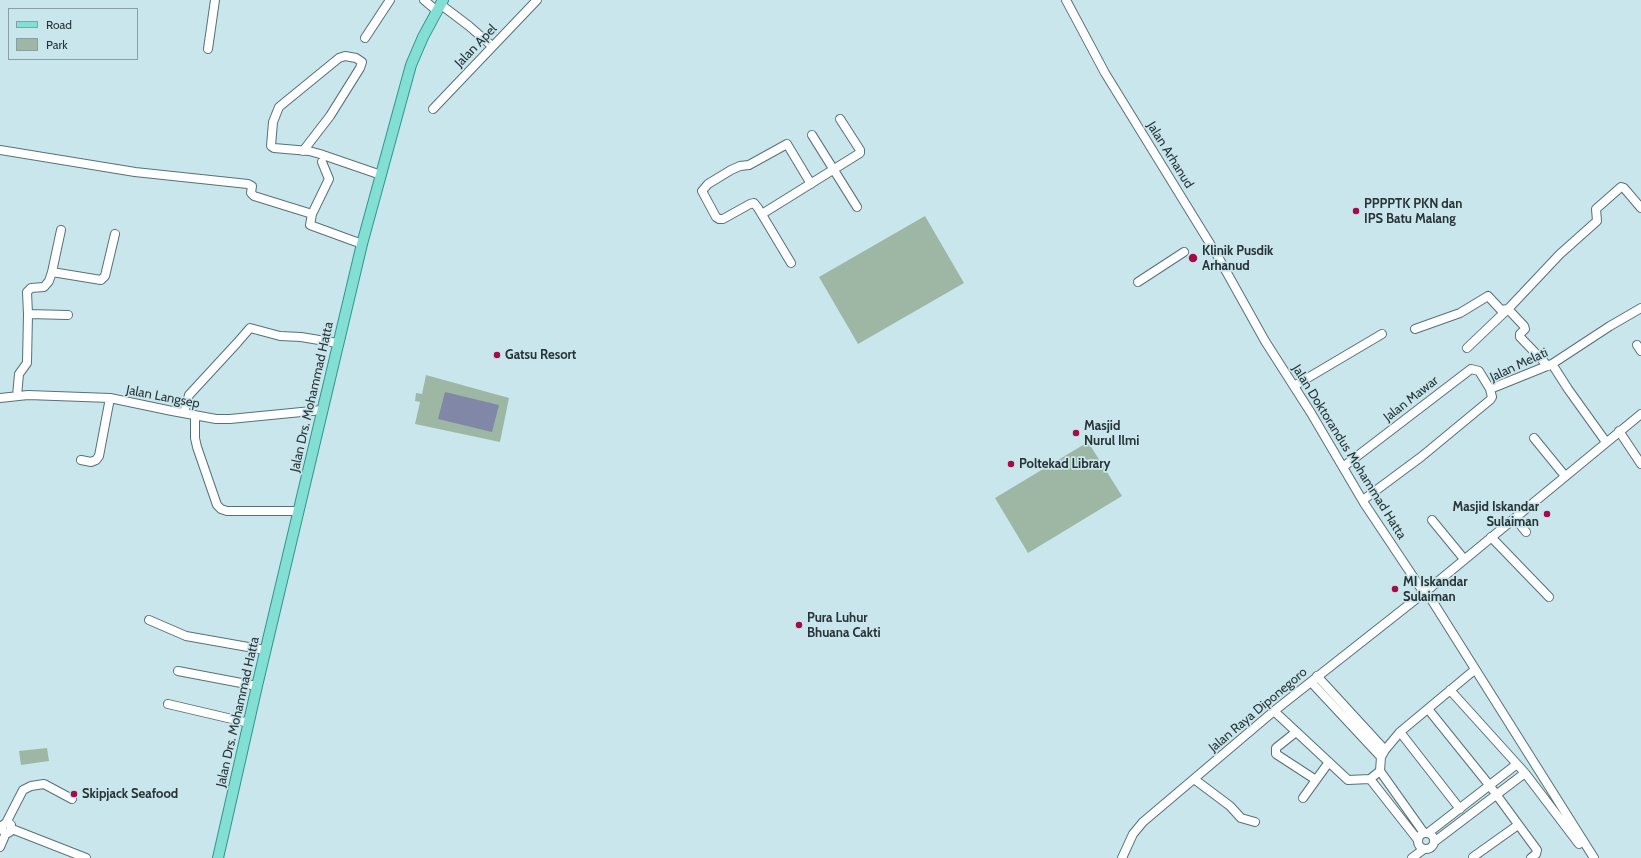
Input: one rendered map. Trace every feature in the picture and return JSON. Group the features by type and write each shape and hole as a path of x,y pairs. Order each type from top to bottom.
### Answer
{"main road":[{"name":"Jalan Drs. Mohammad Hatta","path":"218,858 337,343 362,244 411,65 423,37 440,5"}],"street":[{"path":"208,49 215,0"},
{"path":"364,38 390,0"},
{"path":"424,0 440,5 469,26 492,46"},
{"name":"Jalan Apel","path":"433,109 537,0"},
{"name":"Jalan Arhanud","path":"1066,0 1105,72 1217,255 1255,322"},
{"path":"306,151 360,68 362,62 360,60 345,56 339,58 278,109 271,135 271,146 274,148 306,151 321,158 381,175"},
{"path":"762,214 860,153 860,150 840,119"},
{"path":"812,135 857,207"},
{"path":"792,263 754,203 723,219 719,219 716,217 703,193 703,188 732,170 740,166 750,165 787,144 811,184"},
{"path":"0,150 135,172 248,184 252,186 252,193 254,196 312,214"},
{"path":"321,158 329,178 312,214 310,225 362,244"},
{"path":"1467,348 1508,309 1560,254 1597,222 1596,209 1621,187 1624,188 1641,208"},
{"path":"18,396 19,374 27,363 27,292 31,288 44,287 49,281 61,230"},
{"path":"52,272 101,280 103,278 115,234"},
{"path":"1138,282 1184,252"},
{"path":"1415,330 1460,313 1488,296 1501,310 1508,309"},
{"name":"Jalan Melati","path":"1363,500 1421,457 1485,405 1492,396 1490,389 1550,365 1610,326 1641,308"},
{"path":"1508,309 1525,328 1520,334 1520,337 1550,365 1606,442"},
{"path":"28,314 68,315"},
{"name":"Jalan Doktorandus Mohammad Hatta","path":"1255,322 1363,500 1425,592 1594,858"},
{"path":"184,413 189,395 250,328 280,336 301,337 337,343"},
{"path":"1294,386 1382,334"},
{"name":"Jalan Mawar","path":"1343,467 1471,369 1479,371 1490,389"},
{"name":"Jalan Langsep","path":"0,398 18,396 110,398 168,411 230,419 322,410"},
{"path":"81,460 91,462 96,460 99,456 110,398"},
{"name":"Jalan Raya Diponegoro","path":"1122,858 1129,840 1137,828 1194,779 1274,711 1425,592 1641,414"},
{"path":"196,415 195,438 217,505 227,511 298,511"},
{"path":"1619,431 1640,460"},
{"path":"1534,438 1565,476"},
{"path":"1515,518 1526,532"},
{"path":"1432,520 1464,559"},
{"path":"1491,537 1549,597"},
{"path":"149,620 186,636 265,650"},
{"path":"178,671 257,686"},
{"path":"1274,711 1348,780 1370,779 1380,771 1383,753 1400,732 1472,672"},
{"path":"1318,676 1373,743"},
{"path":"1311,682 1383,753"},
{"path":"1450,690 1525,773 1580,845"},
{"path":"168,704 249,723"},
{"path":"1428,709 1490,786 1537,850 1536,854 1531,858"},
{"path":"1296,732 1276,748 1276,754 1316,780"},
{"path":"1400,732 1460,809"},
{"path":"1303,798 1329,762"},
{"path":"1418,840 1420,835 1426,833 1460,809 1517,764"},
{"path":"1380,771 1426,833 1432,836 1434,842"},
{"path":"1412,858 1424,849 1429,848 1434,842 1525,773"},
{"path":"1194,779 1230,806 1238,816 1255,822"},
{"path":"1370,779 1418,840 1419,845 1424,849"},
{"path":"0,847 7,827 27,791 26,788 44,784 72,799"},
{"path":"1473,857 1518,825"},
{"path":"7,827 72,858"},
{"path":"7,827 86,858"}],"green space":[{"path":"925,216 964,283 858,344 819,277"},
{"path":"426,375 509,398 500,442 415,424 420,402 415,401 416,393 422,394"},
{"path":"1088,442 1122,496 1028,553 995,498"},
{"path":"47,748 49,761 21,765 19,751"}],"water":[{"path":"445,392 499,405 492,432 438,419"}],"place":[{"name":"PPPPTK PKN dan IPS Batu Malang","path":"1356,211"},
{"name":"Klinik Pusdik Arhanud","path":"1193,258"},
{"name":"Gatsu Resort","path":"497,355"},
{"name":"Masjid Nurul Ilmi","path":"1076,433"},
{"name":"Poltekad Library","path":"1011,464"},
{"name":"Masjid Iskandar Sulaiman","path":"1547,514"},
{"name":"MI Iskandar Sulaiman","path":"1395,589"},
{"name":"Pura Luhur Bhuana Cakti","path":"799,625"},
{"name":"Skipjack Seafood","path":"74,794"}]}
